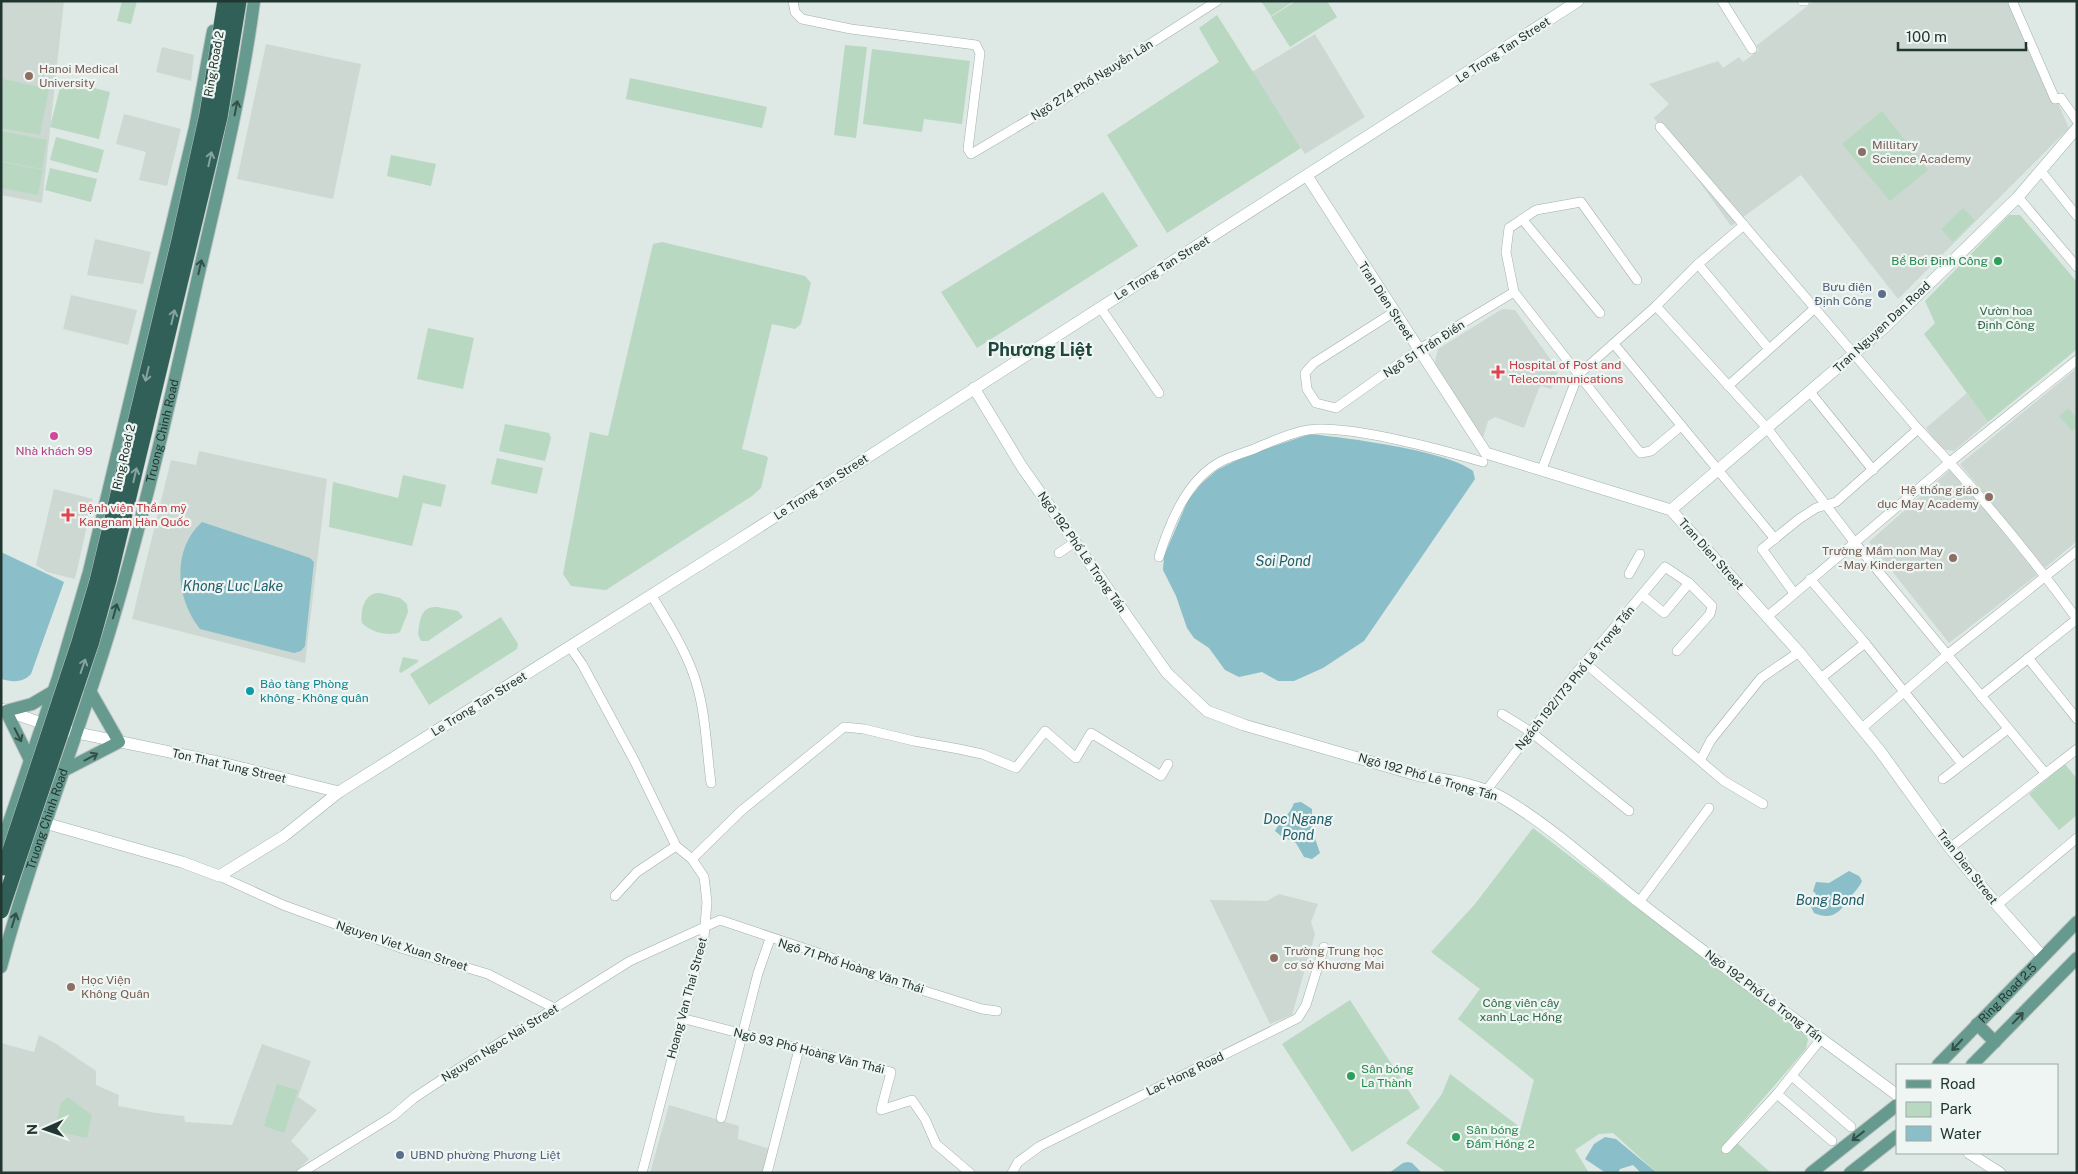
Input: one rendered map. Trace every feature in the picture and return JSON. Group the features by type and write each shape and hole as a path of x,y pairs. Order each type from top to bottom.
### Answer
{"highway":[{"name":"Ring Road 2","path":"1,911 92,641 109,580 220,117 239,1"},
{"name":"Ring Road 2","path":"1,876 79,642 99,572 180,240 207,114 220,3"}],"main road":[{"name":"Truong Chinh Road","path":"1,967 45,823 122,590 183,343 232,130 254,1"},
{"path":"1,846 54,691 89,572 144,335 195,128 220,3 252,20"},
{"path":"144,335 183,343"},
{"path":"30,760 3,710 28,705 54,691"},
{"path":"63,771 119,742 90,691"},
{"name":"Ring Road 2.5","path":"1939,1064 2077,922"},
{"name":"Ring Road 2.5","path":"1973,1064 2077,958"},
{"path":"1977,1024 1995,1042"},
{"path":"1811,1173 1896,1106"},
{"path":"1850,1173 1896,1137"}],"street":[{"name":"Ngõ 274 Phố Nguyễn Lân","path":"793,1 795,12 802,19 851,29 976,45 980,53 968,149 971,154 1217,1"},
{"name":"Le Trong Tan Street","path":"219,876 284,836 339,792 652,596 1578,1"},
{"path":"1722,1 1752,49"},
{"path":"2013,3 2055,99 2061,98 2077,121"},
{"path":"1660,127 1814,309 1855,354 1918,429 1950,462 2046,576 2077,619 1981,696"},
{"name":"Tran Nguyen Dan Road","path":"1672,510 1855,354 2018,197 2077,128"},
{"path":"2040,171 2077,216"},
{"name":"Tran Dien Street","path":"1307,176 1486,453 1672,510 1800,652 1862,728 1950,848 1996,905 2043,957"},
{"path":"2018,197 2077,267"},
{"path":"1637,280 1581,202 1536,210 1509,228 1506,252 1514,292 1641,452 1651,450 1681,426"},
{"path":"1522,219 1600,313"},
{"path":"1542,469 1578,375 1656,306 1698,264 1744,225"},
{"path":"1698,264 1769,349"},
{"name":"Ngõ 51 Trần Điền","path":"1394,312 1314,363 1305,373 1307,389 1316,403 1336,408 1418,350 1514,292"},
{"path":"1656,306 1767,428 1855,543 2045,773"},
{"path":"1100,307 1159,393"},
{"path":"1728,386 1814,309"},
{"path":"1614,344 1775,539"},
{"path":"1768,616 1950,462 2077,360"},
{"name":"Ngõ 192 Phố Lê Trọng Tấn","path":"974,388 1022,467 1167,674 1206,711 1244,725 1420,776 1438,778 1486,791 1502,798 1896,1094"},
{"path":"1810,392 1873,470"},
{"path":"1159,557 1180,506 1206,472 1222,461 1299,432 1316,429 1361,434 1483,462"},
{"path":"1794,593 1762,549 1799,518 1816,508 1836,502 1918,429"},
{"path":"1059,554 1075,542"},
{"path":"1862,728 1947,655 2077,551"},
{"path":"1629,574 1640,554"},
{"name":"Ngách 192/173 Phố Lê Trọng Tấn","path":"1486,791 1585,663 1666,567 1689,583"},
{"path":"1810,579 1865,643 1962,764"},
{"path":"1642,595 1664,613 1689,583 1712,606 1710,614 1677,651"},
{"path":"652,596 686,654 694,675 702,708 711,783"},
{"path":"1820,678 1865,643"},
{"name":"Hoang Van Thai Street","path":"570,647 582,664 634,760 676,846 692,859 704,877 707,902 706,926 642,1173"},
{"path":"1701,759 1711,740 1761,678 1800,652"},
{"path":"2028,658 2077,719"},
{"path":"1585,663 1701,759 1724,781 1763,804"},
{"path":"3,710 75,733"},
{"path":"1502,714 1531,732 1629,811"},
{"path":"692,859 741,811 844,727 864,728 914,741 959,748 982,754 1016,768 1045,731 1076,758 1091,733 1161,776 1168,764"},
{"path":"1943,779 2008,729"},
{"name":"Ton That Tung Street","path":"75,733 218,762 339,792"},
{"path":"1950,848 2077,749"},
{"path":"1639,902 1709,808"},
{"path":"45,823 182,862 219,876"},
{"path":"1996,905 2077,838"},
{"path":"615,896 636,874 676,846"},
{"name":"Nguyen Viet Xuan Street","path":"219,876 283,905 346,928 404,949 488,974 556,1009"},
{"name":"Ngõ 71 Phố Hoàng Văn Thái","path":"706,926 720,920 770,939 824,955 883,978 982,1009 997,1011"},
{"name":"Nguyen Ngoc Nai Street","path":"301,1173 393,1116 414,1098 461,1067 630,961 706,926"},
{"path":"721,1118 758,973 770,939"},
{"name":"Lac Hong Road","path":"1012,1173 1018,1162 1040,1146 1298,1018 1306,1005 1324,947"},
{"name":"Ngõ 93 Phố Hoàng Văn Thái","path":"681,1018 891,1072 881,1110 912,1100 925,1119 936,1144 970,1173"},
{"path":"1726,1149 1778,1094 1820,1039"},
{"path":"767,1173 799,1049"},
{"path":"1792,1076 1851,1127"},
{"path":"1778,1094 1832,1141"},
{"path":"1971,1154 2000,1173"}],"shaded area":[{"name":"Hanoi Medical University","path":"1,1 64,1 42,203 1,195"},
{"name":"Millitary Science Academy","path":"1814,1 2012,1 2069,128 1898,299 1801,175 1731,226 1654,118 1669,104 1649,84 1718,61 1723,68 1739,57 1743,62 1759,50 1756,46"},
{"path":"1315,34 1365,117 1305,154 1252,72"},
{"path":"266,44 361,64 333,199 237,179"},
{"path":"162,47 194,55 191,81 156,72"},
{"path":"124,114 181,129 167,186 139,180 146,152 116,144"},
{"path":"95,239 151,252 143,284 87,275"},
{"path":"71,295 137,310 128,345 63,329"},
{"name":"Hospital of Post and Telecommunications","path":"1502,309 1515,310 1556,367 1558,376 1551,389 1542,386 1539,388 1524,428 1495,417 1488,421 1483,438 1434,365 1438,349"},
{"path":"2077,368 2077,541 2045,568 1960,464"},
{"path":"1967,393 1988,422 1954,451 1941,449 1926,428"},
{"path":"199,451 327,479 305,663 132,619 171,460 196,465"},
{"name":"Trường Mầm non May - May Kindergarten","path":"1952,468 2037,575 1949,643 1869,542"},
{"path":"54,489 93,499 75,579 47,572 36,565"},
{"name":"Trường Trung học cơ sở Khương Mai","path":"1279,894 1318,904 1311,922 1315,934 1292,1015 1270,1024 1210,900 1267,901"},
{"path":"39,1035 55,1043 96,1071 96,1085 119,1095 118,1106 184,1116 185,1122 232,1125 262,1044 311,1061 298,1097 317,1110 291,1141 309,1159 294,1173 1,1173 1,1043 34,1052"},
{"path":"669,1105 739,1126 738,1139 770,1149 764,1173 650,1173"}],"green space":[{"path":"122,1 137,1 131,24 117,21"},
{"path":"1261,1 1294,1 1271,16"},
{"path":"1296,1 1327,1 1337,17 1290,47 1271,17"},
{"path":"1217,15 1301,148 1167,233 1107,135 1219,62 1199,28"},
{"path":"845,45 867,47 856,138 834,135"},
{"path":"872,49 970,61 962,124 924,119 922,132 863,124"},
{"path":"630,78 767,107 762,128 626,99"},
{"path":"3,79 49,89 40,135 1,128"},
{"path":"62,80 110,92 99,139 50,127"},
{"path":"1882,111 1928,170 1890,201 1842,144"},
{"path":"1,131 47,140 42,169 1,161"},
{"path":"56,137 104,150 98,173 50,160"},
{"path":"391,155 436,164 431,186 387,176"},
{"path":"1,162 43,170 38,195 1,188"},
{"path":"50,168 97,179 91,202 45,190"},
{"path":"1103,192 1138,246 977,348 941,292"},
{"path":"1963,208 1975,220 1953,242 1941,229"},
{"name":"Vườn hoa Định Công","path":"2009,215 2020,215 2077,282 2077,349 1988,422 1924,334 1935,323 1925,301"},
{"path":"662,242 805,276 811,283 801,324 795,329 772,324 742,449 768,458 761,488 752,496 606,590 571,586 563,574 590,432 608,436 653,244"},
{"path":"428,328 474,338 463,389 417,379"},
{"path":"2068,408 2077,418 2077,427 2072,431 2059,416"},
{"path":"505,424 549,433 551,438 545,461 499,451"},
{"path":"497,458 543,468 537,494 491,484"},
{"path":"403,475 446,485 441,507 423,503 412,546 329,527 333,482 398,498"},
{"path":"380,593 400,598 407,604 408,612 400,632 391,634 380,633 362,623 364,603 370,596"},
{"path":"437,607 458,611 463,617 428,641 421,641 418,634 422,615 427,609"},
{"path":"501,617 518,644 517,649 429,705 410,674"},
{"path":"403,657 418,660 418,662 401,673 399,671"},
{"path":"2065,764 2077,779 2077,815 2059,830 2029,794"},
{"name":"Công viên cây xanh Lạc Hồng","path":"1533,828 1726,976 1800,1027 1808,1039 1806,1049 1722,1146 1729,1154 1737,1143 1771,1173 1657,1173 1613,1133 1599,1134 1575,1150 1589,1173 1447,1173 1406,1143 1442,1094 1450,1074 1521,1128 1534,1080 1458,1019 1480,989 1431,952 1475,904"},
{"name":"Sân bóng La Thành","path":"1350,1000 1420,1108 1352,1152 1282,1044"},
{"path":"277,1084 298,1090 284,1133 264,1126"},
{"path":"68,1097 92,1115 87,1138 60,1132 61,1125 56,1124 61,1103"}],"water":[{"name":"Soi Pond","path":"1310,434 1395,446 1441,457 1473,471 1475,479 1364,641 1323,668 1294,681 1278,681 1262,672 1239,677 1225,670 1209,648 1194,638 1187,628 1176,596 1163,570 1164,556 1188,500 1202,483 1217,470 1245,456"},
{"name":"Khong Luc Lake","path":"202,522 310,558 314,562 305,646 301,651 294,653 200,629 186,604 180,575 181,560 185,546 192,533"},
{"path":"1,552 64,582 31,674 17,681 1,679"},
{"name":"Doc Ngang Pond","path":"1301,802 1312,809 1312,830 1320,853 1312,859 1304,857 1296,843 1275,831 1294,803"},
{"name":"Bong Bond","path":"1849,871 1859,876 1862,881 1843,907 1831,915 1826,916 1814,913 1811,907 1816,894 1813,891 1816,882 1829,883"},
{"path":"1605,1137 1616,1139 1657,1173 1641,1173 1633,1165 1620,1169 1618,1173 1606,1173 1585,1159 1594,1144"},
{"path":"1403,1163 1412,1163 1422,1173 1389,1173"}],"place":[{"name":"Hanoi Medical University","path":"29,76"},
{"name":"Millitary Science Academy","path":"1862,152"},
{"name":"Bể Bơi Định Công","path":"1998,261"},
{"name":"Bưu điện Định Công","path":"1882,294"},
{"name":"Hospital of Post and Telecommunications","path":"1498,372"},
{"name":"Nhà khách 99","path":"54,436"},
{"name":"Hệ thống giáo dục May Academy","path":"1989,497"},
{"name":"Bệnh viện Thẩm mỹ Kangnam Hàn Quốc","path":"68,515"},
{"name":"Trường Mầm non May - May Kindergarten","path":"1953,558"},
{"name":"Bảo tàng Phòng không - Không quân","path":"250,691"},
{"name":"Trường Trung học cơ sở Khương Mai","path":"1274,958"},
{"name":"Học Viện Không Quân","path":"71,987"},
{"name":"Sân bóng La Thành","path":"1351,1076"},
{"name":"Sân bóng Đầm Hồng 2","path":"1456,1137"},
{"name":"UBND phường Phương Liệt","path":"400,1155"}],"district":[{"name":"Phương Liệt","path":"1040,349"}]}
